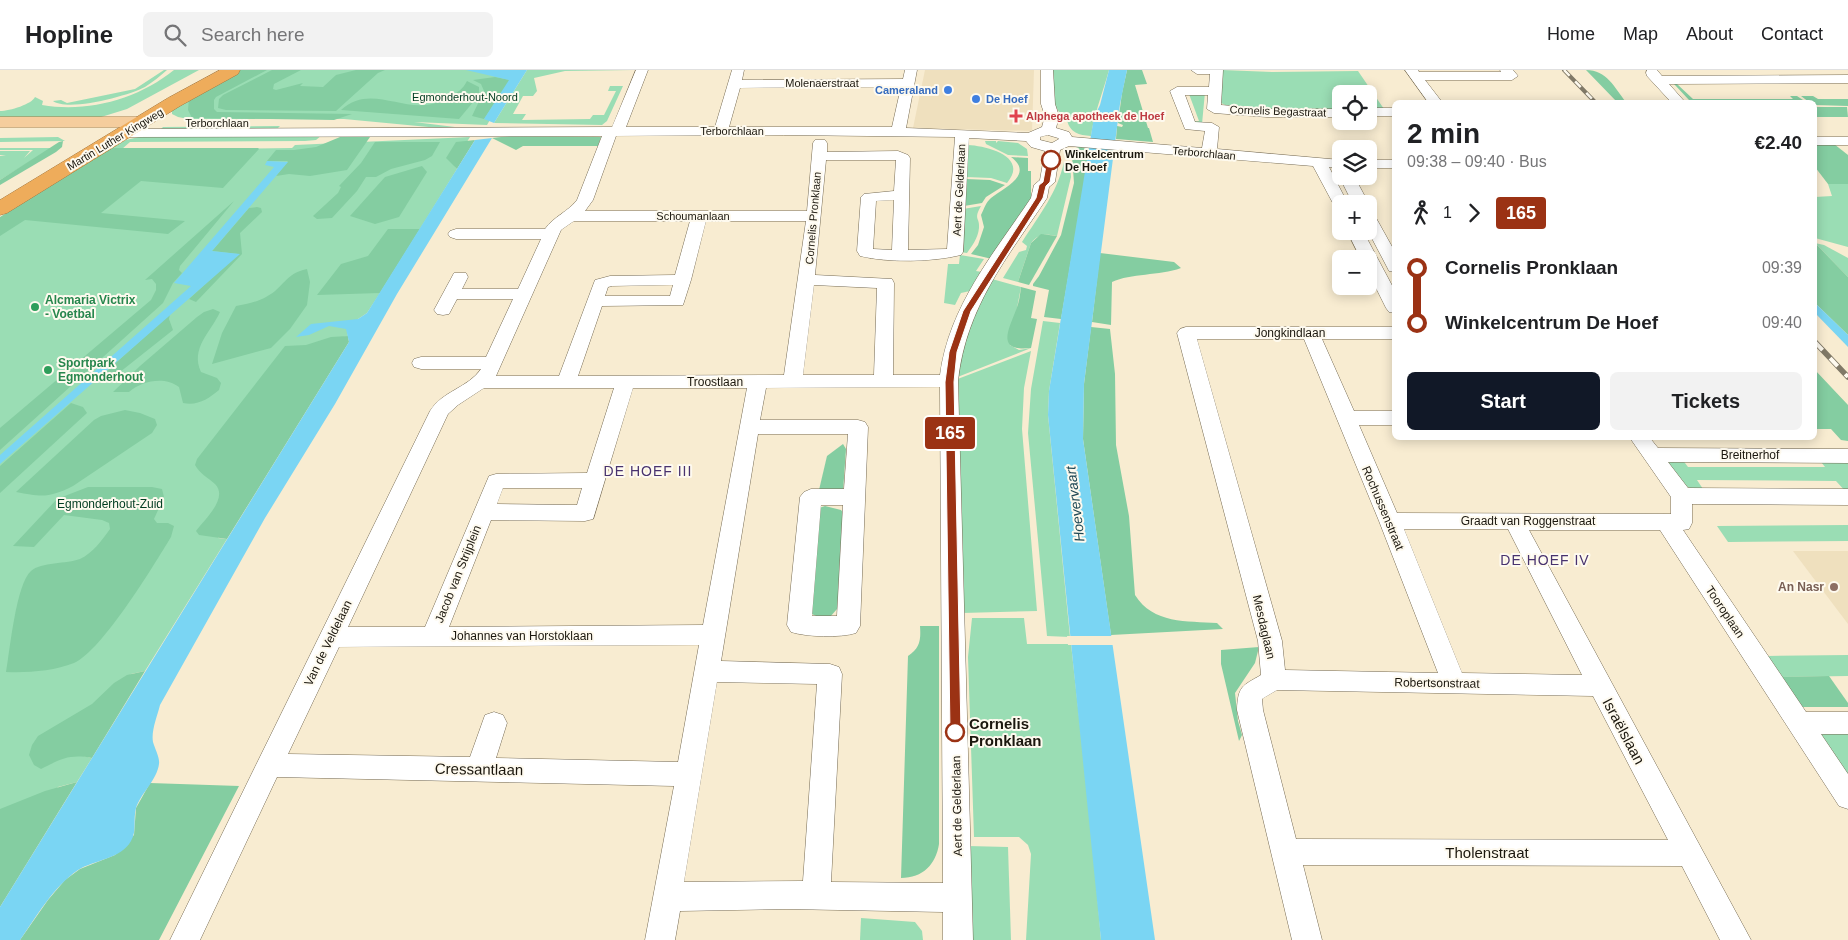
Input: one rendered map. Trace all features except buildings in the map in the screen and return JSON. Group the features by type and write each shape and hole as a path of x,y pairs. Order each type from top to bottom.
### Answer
{"highway":[{"name":"Martin Luther Kingweg","path":"0,209 211,70"},
{"name":"Martin Luther Kingweg","path":"122,128 142,122 232,70"},
{"name":"Martin Luther Kingweg","path":"0,192 100,133"}],"main road":[{"name":"Terborchlaan","path":"0,122 122,128"},
{"name":"Terborchlaan","path":"0,134 100,133 122,128"}],"street":[{"name":"Van de Veldelaan","path":"185,940 440,411 456,396 480,382 488,373 551,234 559,223 571,216 585,200 642,70"},
{"path":"1047,70 1048,104 1052,116 1048,130"},
{"path":"1197,70 1216,70 1209,153"},
{"path":"1413,73 1512,76 1506,70"},
{"path":"1649,70 1676,100"},
{"path":"1757,70 1768,78"},
{"path":"1413,73 1433,100"},
{"path":"898,132 910,76"},
{"name":"Molenaerstraat","path":"736,77 910,76"},
{"path":"721,130 736,77"},
{"path":"1659,80 1848,79"},
{"path":"1212,127 1190,126 1177,91 1215,91"},
{"name":"Cornelis Begastraat","path":"1214,109 1267,113 1332,113"},
{"path":"1377,112 1392,112"},
{"name":"Terborchlaan","path":"142,122 338,124 433,131"},
{"name":"Terborchlaan","path":"122,128 433,131 721,130 962,133 1048,143 1090,142 1115,144 1332,166"},
{"path":"1048,130 1062,134 1048,143 1039,131 1048,130"},
{"name":"Cornelis Pronklaan","path":"793,381 807,280 821,131"},
{"name":"Aert de Gelderlaan","path":"900,255 943,256 955,252 962,133"},
{"path":"1817,141 1848,141"},
{"name":"Aert de Gelderlaan","path":"958,940 949,382 953,352 967,311 1039,198 1042,185 1047,182 1048,143"},
{"name":"Cornelis Pronklaan","path":"819,156 902,156 900,255"},
{"path":"1318,163 1335,195"},
{"path":"1377,164 1392,164"},
{"path":"900,255 870,254 865,251 868,196 902,195"},
{"name":"Schoumanlaan","path":"571,216 814,216"},
{"path":"566,382 595,301 677,300 699,216"},
{"path":"456,234 551,234"},
{"path":"1377,234 1392,261"},
{"path":"1359,240 1392,302"},
{"path":"460,277 447,302 524,294"},
{"name":"Cornelis Pronklaan","path":"807,280 886,283 883,381"},
{"name":"Jongkindlaan","path":"1186,333 1392,333"},
{"name":"Mesdaglaan","path":"1186,333 1270,641 1274,680"},
{"name":"Rochussenstraat","path":"1311,333 1390,521 1454,683"},
{"path":"421,363 493,363"},
{"name":"Troostlaan","path":"480,382 949,382"},
{"name":"Jacob van Strijplein","path":"483,512 585,513 625,382"},
{"path":"660,940 757,382"},
{"path":"1346,418 1392,418"},
{"path":"749,427 858,427 848,626 799,625 811,497 854,497"},
{"path":"1646,446 1682,496 1681,523 1666,522"},
{"name":"Breitnerhof","path":"1646,446 1848,456"},
{"name":"Jacob van Strijplein","path":"433,636 496,481 594,480"},
{"path":"1682,496 1848,497"},
{"name":"Graadt van Roggenstraat","path":"1390,521 1666,522"},
{"name":"Israëlslaan","path":"1514,521 1736,940"},
{"name":"Tooroplaan","path":"1666,522 1847,792"},
{"name":"Johannes van Horstoklaan","path":"331,637 713,635"},
{"path":"706,671 830,674 816,896"},
{"path":"1274,680 1250,694 1250,710 1307,940"},
{"name":"Robertsonstraat","path":"1274,680 1600,686"},
{"path":"479,769 494,723"},
{"path":"1799,723 1848,723"},
{"name":"Cressantlaan","path":"270,765 689,774"},
{"name":"Tholenstraat","path":"1286,852 1689,853"},
{"path":"667,897 816,896 958,898"}],"shaded area":[{"name":"De Hoef","path":"925,70 1034,70 1032,131 913,128"},
{"name":"An Nasr","path":"1793,551 1848,551 1848,624"}],"green space":[{"path":"164,70 167,70 145,87 126,95 84,104 71,105 53,101 61,100 67,103 135,89"},
{"path":"174,70 199,70 127,109 98,118 0,119 0,111 20,107 35,97 43,101 42,105 59,107 77,107 112,101 145,89"},
{"path":"238,70 267,70 216,97 214,109 217,112 352,114 334,120 192,118 188,110 189,98"},
{"name":"Egmonderhout-Noord","path":"251,70 519,70 487,125 414,122 455,127 439,128 344,119 188,119 172,114 172,109"},
{"path":"272,70 301,70 274,84 273,89 276,90 303,83 300,86 323,87 336,75 356,70 385,70 378,73 336,111 226,110 218,108 219,99 223,95"},
{"path":"527,70 633,70 565,71 534,78 537,91 533,96 523,96 513,114 526,114 522,120 590,119 593,115 604,115 616,91 608,91 610,86 623,86 607,121 602,125 494,123"},
{"path":"1052,70 1109,70 1096,111 1091,136 1073,131 1054,104"},
{"path":"1127,70 1142,70 1147,84 1135,85 1153,142 1116,139 1117,126 1122,127 1123,125 1118,123"},
{"path":"1222,70 1273,72 1358,71 1368,85 1332,85 1332,110 1242,109 1220,102"},
{"path":"1586,70 1605,76 1614,85 1625,100 1615,100"},
{"path":"495,77 510,80 484,119 472,116 484,91 481,84 473,80"},
{"path":"467,81 479,87 479,95 459,119 341,110 361,99 371,98 413,105 431,104 453,95"},
{"path":"1674,84 1677,84 1693,99 1793,99 1790,96 1797,96 1803,100 1689,100"},
{"path":"1205,92 1202,124 1191,122 1199,121 1189,94"},
{"path":"1801,96 1813,96 1818,99 1848,99 1848,106 1817,105 1817,100 1806,100"},
{"path":"1377,99 1384,109 1377,109"},
{"path":"1817,107 1847,107 1848,117 1817,117"},
{"path":"280,126 276,130 159,131 163,127"},
{"path":"322,135 316,140 305,141 130,142 122,149 111,148 126,140 143,136"},
{"path":"510,136 601,137 598,146 523,146 516,150 492,138"},
{"path":"58,137 65,141 0,142 0,138"},
{"path":"340,137 370,137 347,170 310,176 289,174 276,176 288,161 267,161 276,150 316,147"},
{"name":"Egmonderhout-Zuid","path":"470,137 453,164 457,169 420,229 412,229 371,293 380,293 367,313 358,319 347,331 348,336 343,337 218,538 227,539 145,671 131,674 79,755 92,758 77,782 58,787 0,878 0,224 118,150 292,148 295,145"},
{"path":"475,140 457,169 446,158 456,142"},
{"path":"63,141 62,147 56,152 0,185 0,180"},
{"path":"985,141 1018,143 1027,149 1028,156 1008,155 986,144"},
{"path":"375,142 440,142 432,156 425,160 391,169 376,177 366,177 357,191 332,218 317,219 313,216 338,193 341,187 339,186 361,163"},
{"path":"1817,144 1834,144 1848,155 1848,184 1828,184 1817,170"},
{"path":"968,145 995,151 1010,160 1013,166 1012,174 1007,183 991,178 966,177"},
{"path":"1079,147 1089,148 1088,161 1061,319 1044,317 1049,290 1033,286 1033,284 1061,235 1074,183 1073,149"},
{"path":"0,148 52,148 0,180 0,156 6,156 0,155 0,151 30,151 24,158 33,150 0,150"},
{"path":"111,148 259,149 223,188 141,181 101,213 185,221 168,234 25,220 0,236 0,217"},
{"path":"1011,157 1028,158 1028,171 1031,171 1031,201 992,259 971,254 978,245 984,227 981,215 986,204 1018,175 1020,170 1018,164"},
{"path":"1064,162 1070,162 1071,177 1057,236 1043,235 1037,237 1031,243 1018,282 1003,278 1019,252 1026,250 1027,246 1022,242 1052,194"},
{"path":"422,166 427,172 399,217 375,224 350,216 385,177"},
{"path":"966,179 990,180 1005,185 986,197 982,203 964,206"},
{"path":"1828,184 1848,184 1848,247 1817,239 1817,197 1832,196"},
{"path":"234,201 180,266 179,270 182,273 173,283 163,303 0,450 0,428 151,300 156,290 156,284 152,279 145,280"},
{"path":"981,206 977,214 979,228 973,245 967,253 960,252 963,209"},
{"path":"249,208 261,208 262,212 240,233 242,254 196,302 189,299 238,254 212,251"},
{"path":"388,229 420,229 380,293 317,295 341,264 368,256"},
{"path":"1041,234 1057,236 1029,285 1018,282 1031,243"},
{"path":"1817,243 1824,245 1848,258 1848,277"},
{"path":"1817,245 1848,277 1848,335 1817,305"},
{"path":"1100,253 1174,262 1181,268 1128,277 1112,282 1111,325 1092,322"},
{"path":"960,255 984,259 976,271 982,272 970,291 961,293 955,305 944,303 948,264 959,264"},
{"path":"307,269 310,282 307,305 290,329 271,348 212,364 222,333 236,306 255,302 266,297 289,277"},
{"path":"992,279 1021,287 1010,345 1019,350 1031,348 955,378 964,334"},
{"path":"1021,287 1036,291 1031,318 1037,319 1031,348 1013,347 1007,338 1018,305"},
{"path":"213,309 220,312 203,340 198,355 198,363 201,372 217,378 221,383 219,390 203,401 188,404 183,403 179,387 167,382 153,381 140,385 129,392 113,392 197,317"},
{"path":"170,314 169,319 173,330 120,372 98,379"},
{"path":"1043,321 1060,323 1049,391 1048,415 1070,637 1047,636 1028,433 1031,389"},
{"path":"1091,327 1110,329 1115,374 1116,445 1129,516 1135,595 1142,604 1161,616 1183,621 1217,623 1223,629 1111,635 1083,439 1084,384"},
{"path":"348,336 349,342 227,539 199,535 196,531 214,509 219,496 219,490 197,468 195,465 197,459 285,346 306,345 331,337"},
{"path":"1031,351 1024,388 1022,429 1037,611 962,613 955,380"},
{"path":"1817,372 1848,405 1848,441 1841,440 1831,429 1817,429"},
{"path":"71,403 83,407 87,413 0,493 0,466"},
{"path":"125,410 155,419 157,425 152,433 65,490 45,495 16,492 94,420 101,416"},
{"path":"843,444 846,449 843,492 819,490 827,456"},
{"path":"1670,458 1682,459 1688,467 1825,467 1818,458 1845,462 1848,463 1848,492 1836,481 1697,480 1705,492 1698,491 1688,487 1668,465"},
{"path":"88,487 152,487 162,489 164,497 154,519 157,523 168,523 174,526 171,537 127,606 99,642 86,655 74,663 49,670 6,672 18,603 26,578 35,568 75,561 85,556 97,546 110,529 109,523 102,520 64,515 34,547 13,546 57,499"},
{"path":"825,506 841,510 844,514 840,601 837,609 830,617 815,616 807,610 819,508"},
{"path":"1848,525 1848,541 1728,542 1717,526"},
{"path":"972,618 1024,618 1027,644 1071,644 1092,835 1101,940 1026,940 1031,854 1028,845 1019,837 974,837 968,657"},
{"path":"920,626 939,626 939,844 935,858 922,873 916,876 901,878 908,656 919,643"},
{"path":"1259,647 1255,663 1235,693 1238,721 1242,735 1239,741 1221,664 1221,650"},
{"path":"1848,655 1848,676 1781,677 1767,656"},
{"path":"145,671 92,758 65,758 41,769 34,765 29,755 32,745 38,736 92,704 114,683 127,675"},
{"path":"1829,676 1848,703 1848,707 1801,707 1781,677"},
{"path":"1808,727 1848,728 1848,782"},
{"path":"77,782 0,907 0,809 45,791"},
{"path":"150,783 239,786 159,940 20,940 48,900 65,880 80,869 115,855 134,835 136,808"},
{"path":"968,846 1008,847 1011,940 972,940"},
{"path":"861,918 915,922 922,931 923,940 860,940"}],"water":[{"path":"466,70 527,70 494,123 484,119 509,80"},
{"name":"Hoevervaart","path":"1109,70 1127,70 1120,104 1084,384 1083,439 1155,940 1101,940 1048,415 1049,391 1094,117 1100,105"},
{"path":"492,138 397,294 335,404 265,518 160,705 153,738 159,759 158,770 136,808 134,833 131,841 121,852 84,867 69,877 46,902 20,940 0,940 0,907 349,342 346,329 329,326 309,335 296,337 311,324 358,319 367,313 475,140"},
{"path":"267,161 288,162 212,251 240,254 0,464 0,455 191,286 174,283 274,167 265,165"},
{"path":"1817,305 1848,335 1848,347 1817,315"}],"pier":[{"path":"1067,636 1114,636 1115,645 1068,645"}],"railway":[{"path":"1564,70 1593,100"},
{"path":"1817,344 1848,377"}],"bus line":[{"name":"165","path":"955,732 949,382 953,352 960,328 977,293 1039,198 1042,185 1047,182 1051,160"}],"place":[{"name":"Cameraland","path":"948,90"},
{"name":"De Hoef","path":"976,99"},
{"name":"Alphega apotheek de Hoef","path":"1016,116"},
{"name":"Winkelcentrum De Hoef","path":"1051,160"},
{"name":"Alcmaria Victrix - Voetbal","path":"35,307"},
{"name":"Sportpark Egmonderhout","path":"48,370"},
{"name":"An Nasr","path":"1834,587"},
{"name":"Cornelis Pronklaan","path":"955,732"}],"district":[{"name":"DE HOEF III","path":"648,471"},
{"name":"DE HOEF IV","path":"1545,560"}]}
